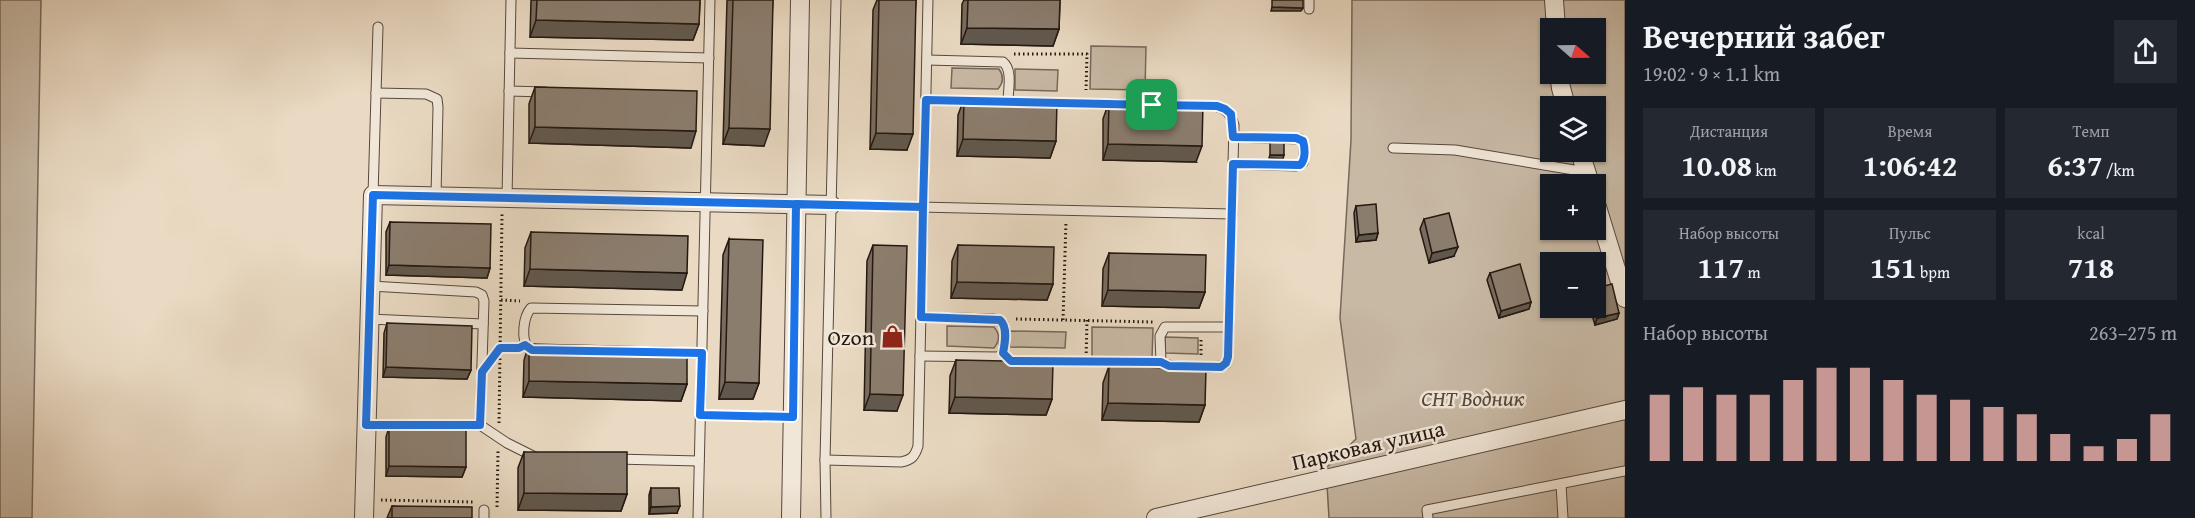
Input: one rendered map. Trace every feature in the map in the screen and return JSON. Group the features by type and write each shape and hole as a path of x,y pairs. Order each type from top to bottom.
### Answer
{"street":[{"path":"791,518 800,0"},
{"path":"1554,0 1555,18"},
{"path":"364,509 373,195 831,205"},
{"path":"1606,236 1625,298"},
{"name":"Парковая улица","path":"1156,518 1625,410"}],"lane":[{"path":"505,198 511,0"},
{"path":"698,518 710,0"},
{"path":"826,518 825,460 836,0"},
{"path":"825,460 909,461 915,455 918,446 928,0"},
{"path":"373,195 378,27"},
{"path":"510,53 709,58"},
{"path":"927,60 1003,62 1007,65 1008,102"},
{"path":"509,91 556,92"},
{"path":"376,93 426,94 437,99 436,196"},
{"path":"696,96 708,96"},
{"path":"926,100 984,101"},
{"path":"996,101 1019,102"},
{"path":"1030,102 1134,105"},
{"path":"1181,106 1217,106 1231,114 1233,164 1232,214 1229,327 1228,357 1226,363 1221,367 1169,366 1161,362 1160,336 1165,327 1229,327"},
{"path":"1233,137 1300,139 1304,145 1303,163 1296,166 1233,164"},
{"path":"1394,148 1455,150 1569,174"},
{"path":"831,205 1232,214"},
{"path":"370,286 476,292 482,295 484,302 480,425"},
{"path":"544,350 532,350 525,345 526,312 531,308 703,311"},
{"path":"920,356 992,358 1003,353 1005,330 1003,323 994,319 921,317"},
{"path":"369,319 483,324"},
{"path":"668,353 702,353"},
{"path":"366,425 480,425 533,458 545,458"},
{"path":"604,459 699,461"},
{"path":"1428,518 1427,510 1625,471"},
{"path":"1560,484 1563,518"}],"path":[{"path":"1003,62 1016,52 1087,54 1086,104"},
{"path":"497,510 505,198"},
{"path":"1063,320 1066,210"},
{"path":"501,300 522,301 531,308"},
{"path":"1003,323 1012,319 1087,320 1153,322 1165,327"},
{"path":"1086,362 1087,320"},
{"path":"1201,367 1202,327"},
{"path":"500,348 519,348 525,345"},
{"path":"482,372 500,348"},
{"path":"1003,353 1011,361 1161,362"},
{"path":"700,415 793,417"},
{"path":"364,509 486,508 497,503"}],"green space":[{"path":"0,0 41,0 32,518 0,518"},
{"name":"СНТ Водник","path":"1352,0 1625,0 1625,518 1329,518 1326,468 1356,439 1340,318 1351,140"},
{"path":"1091,46 1146,47 1145,90 1090,89"},
{"path":"952,68 999,69 1002,81 998,89 951,88"},
{"path":"1015,69 1058,70 1057,91 1015,90"},
{"path":"947,326 994,327 998,340 994,348 947,346"},
{"path":"1092,327 1153,328 1152,359 1092,358"},
{"path":"1010,331 1066,332 1065,348 1010,347"},
{"path":"1165,337 1198,338 1198,354 1165,353"}],"building":[{"path":"537,0 700,0 699,24 536,20"},
{"path":"733,0 773,0 770,129 729,128"},
{"path":"879,0 916,0 913,134 876,133"},
{"path":"968,0 1060,0 1059,29 967,28"},
{"path":"1272,0 1303,0 1303,8 1272,7"},
{"path":"535,87 697,91 696,131 535,127"},
{"path":"964,99 1057,101 1056,141 963,139"},
{"path":"1109,102 1203,104 1202,146 1108,144"},
{"path":"1270,141 1284,142 1284,155 1270,155"},
{"path":"1376,204 1378,233 1359,235 1356,206"},
{"path":"1449,213 1458,247 1432,253 1424,219"},
{"path":"390,222 491,224 490,268 389,265"},
{"path":"531,232 688,236 687,273 530,269"},
{"path":"729,239 763,240 759,383 725,382"},
{"path":"873,245 907,246 903,395 870,394"},
{"path":"958,245 1054,247 1053,284 957,282"},
{"path":"1109,253 1206,255 1205,292 1108,290"},
{"path":"1520,264 1531,302 1501,311 1490,273"},
{"path":"1612,284 1619,313 1606,316 1606,286"},
{"path":"387,323 472,326 471,370 386,367"},
{"path":"529,344 687,348 687,384 529,381"},
{"path":"956,360 1053,362 1052,399 955,397"},
{"path":"1109,366 1206,369 1205,405 1108,403"},
{"path":"389,427 466,428 466,467 389,466"},
{"path":"524,452 627,452 627,494 524,493"},
{"path":"651,488 679,488 680,506 651,507"},
{"path":"392,506 472,507 472,518 392,518"}],"place":[{"name":"Ozon","path":"892,337"}],"route":[{"path":"1152,105 926,100 923,207 877,206 796,204 705,202 373,195 366,425 480,425 482,372 500,348 519,348 525,345 532,350 702,353 700,415 793,417 796,204 923,207 921,317 1000,320 1005,330 1003,353 1011,361 1152,364 1161,362 1169,366 1221,367 1226,363 1228,357 1233,164 1300,165 1304,158 1303,141 1296,138 1233,137 1234,125 1231,114 1217,106 1152,105"}]}
